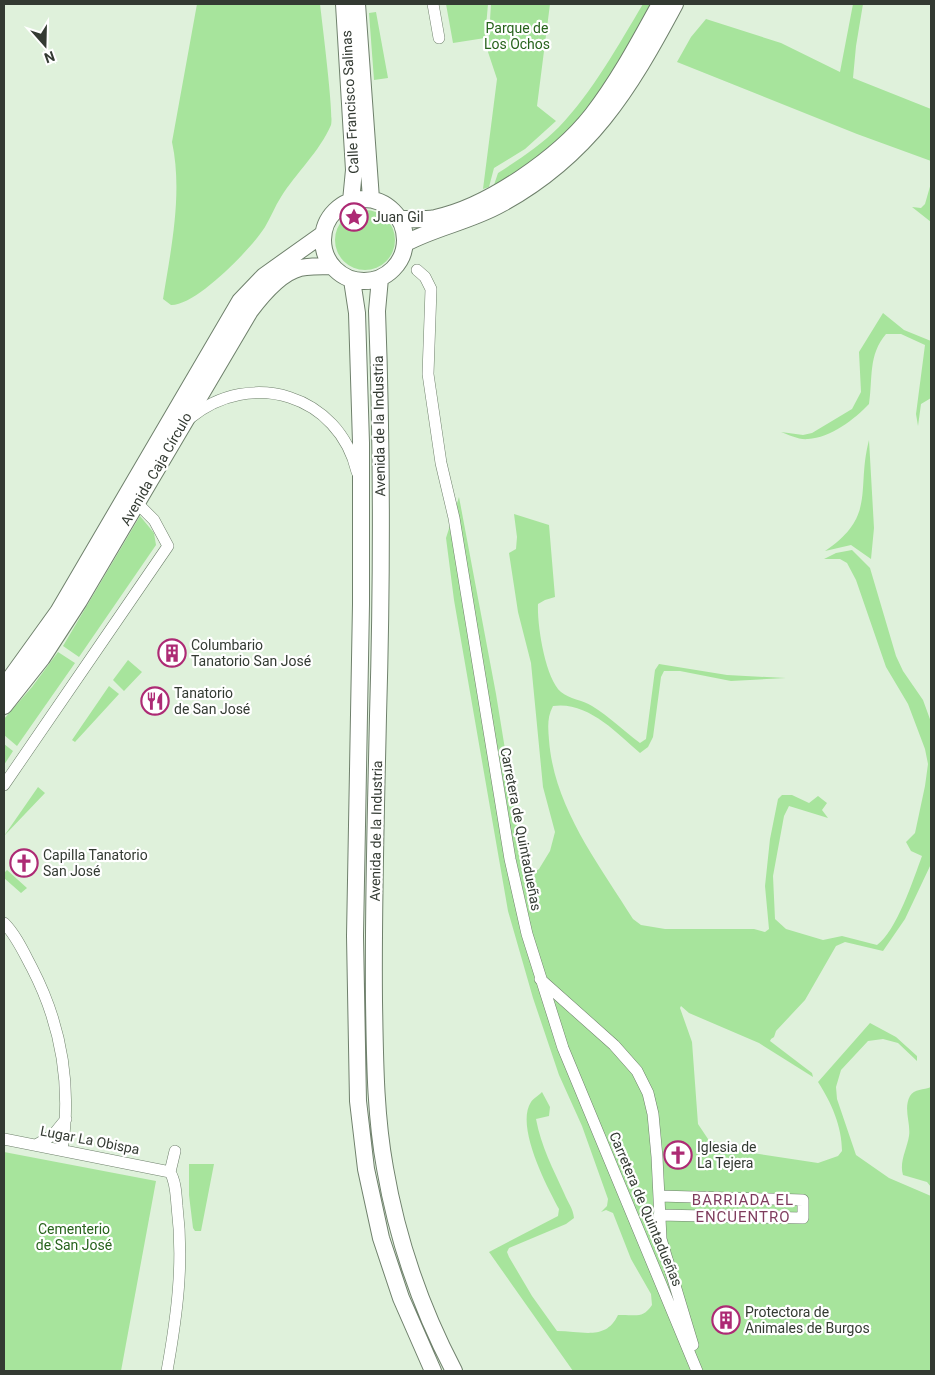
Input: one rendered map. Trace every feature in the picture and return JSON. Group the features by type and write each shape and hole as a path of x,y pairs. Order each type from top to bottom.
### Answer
{"main road":[{"name":"Calle Francisco Salinas","path":"344,4 354,170 352,200"},
{"name":"Calle Francisco Salinas","path":"356,4 371,199"},
{"path":"400,219 432,218 477,202 530,173 547,160 592,116 627,63 660,4"},
{"path":"406,243 423,234 499,205 528,189 576,151 617,102 674,4"},
{"path":"371,199 388,206 400,219 405,231 406,243 398,264 380,278 371,281 352,280 332,266 324,251 323,234 330,217 336,210 352,200 371,199"},
{"name":"Avenida Caja Círculo","path":"4,687 67,598 240,301 264,276 323,234"},
{"name":"Avenida Caja Círculo","path":"4,706 55,640 250,311 262,297 292,271 308,267 332,266"},
{"name":"Avenida de la Industria","path":"380,278 377,312 380,650 374,956 377,1105 385,1169 401,1237 428,1318 454,1371"},
{"name":"Avenida de la Industria","path":"352,280 357,313 361,571 355,954 358,1101 366,1169 381,1238 401,1298 433,1371"}],"street":[{"path":"433,4 440,38"},
{"name":"Carretera de Quintadueñas","path":"417,270 425,277 431,289 426,357 441,463 454,518 510,859 523,921 540,979 580,1090 695,1367"},
{"name":"Avenida de la Industria","path":"181,425 208,406 249,394 270,394 294,399 322,413 337,428 346,443 355,466 358,479 361,571"},
{"path":"4,785 168,546 154,520 136,502"},
{"path":"4,923 29,962 56,1023 65,1065 66,1119 62,1150"},
{"path":"540,979 576,1009 637,1071 648,1093 653,1114 661,1239 694,1348 695,1367"},
{"path":"36,1145 54,1135 66,1119"},
{"name":"Lugar La Obispa","path":"4,1139 170,1172"},
{"path":"167,1371 181,1280 179,1223 174,1183 170,1172 175,1151"},
{"path":"658,1196 803,1200 803,1218 659,1216"}],"green space":[{"path":"197,4 320,4 331,125 321,144 281,197 265,227 248,248 208,286 182,303 171,305 163,299 175,221 176,181 172,142"},
{"path":"446,4 488,4 485,38 453,43"},
{"name":"Parque de Los Ochos","path":"491,4 550,4 537,106 556,121 525,149 494,168 489,187 483,189 497,79 488,52"},
{"path":"643,4 654,4 600,95 557,145 493,188 498,173 545,140 571,114 604,68"},
{"path":"853,4 863,4 853,78 931,109 931,161 857,134 677,62 691,37 706,19 781,43 840,72"},
{"path":"376,12 388,78 374,80 369,13"},
{"path":"931,183 931,222 912,207 921,208 925,204"},
{"path":"365,210 382,215 390,223 395,240 390,257 382,265 365,270 348,265 340,257 335,240 340,223 348,215"},
{"path":"883,313 904,330 931,341 931,398 921,404 918,426 916,414 925,345 901,334 886,334 876,350 872,367 869,404 863,410 841,427 816,438 801,439 781,432 803,435 812,433 852,409 861,392 859,352"},
{"path":"869,440 874,528 871,559 851,545 825,551 852,526 858,514 862,501"},
{"path":"459,497 496,694 526,878 539,869 550,851 555,832 543,787 531,663 518,612 509,553 516,549 517,537 514,514 549,525 555,597 538,604 538,613 546,663 555,685 564,694 599,710 640,743 646,739 655,670 659,664 727,675 786,678 731,681 680,671 664,671 661,677 653,737 648,747 640,753 611,728 589,713 578,708 553,706 548,727 553,765 559,788 592,855 633,919 641,925 665,929 754,929 765,932 769,929 765,886 770,839 778,799 782,795 792,795 809,803 818,796 827,803 822,810 828,818 789,806 784,816 773,876 775,919 786,929 823,940 842,936 877,945 891,929 904,904 922,856 911,851 906,842 915,833 928,764 925,749 908,704 886,667 856,580 847,563 840,559 824,559 836,553 852,550 870,568 896,656 903,671 923,700 931,722 931,864 905,919 883,951 845,942 836,946 805,1000 771,1039 770,1041 812,1073 813,1077 759,1043 689,1013 681,1006 680,1008 692,1042 698,1124 708,1139 740,1151 818,1163 838,1156 842,1151 842,1142 838,1123 818,1082 870,1023 896,1037 917,1056 917,1061 898,1043 883,1039 868,1041 841,1070 836,1087 837,1099 856,1155 889,1178 931,1196 931,1371 573,1371 489,1252 558,1216 559,1209 534,1156 527,1126 527,1113 531,1102 542,1092 550,1107 549,1116 536,1119 538,1129 574,1218 566,1224 509,1248 507,1252 509,1257 532,1296 557,1331 592,1333 600,1331 613,1323 618,1315 645,1313 652,1305 651,1294 631,1259 613,1213 606,1210 601,1212 607,1206 608,1199 582,1126 559,1075 533,998 508,911 454,600 446,538"},
{"path":"140,516 154,533 156,545 79,657 63,646"},
{"path":"58,652 75,663 17,746 4,735 4,719 32,687"},
{"path":"128,660 142,672 124,691 113,680"},
{"path":"109,686 119,694 75,742 72,740"},
{"path":"4,744 13,751 4,765"},
{"path":"38,787 45,793 4,836"},
{"path":"7,870 27,888 21,893 4,878 4,873"},
{"path":"931,1087 931,1187 927,1182 903,1175 902,1165 909,1136 908,1101 914,1092"},
{"name":"Cementerio de San José","path":"4,1152 156,1181 121,1371 4,1371"},
{"path":"189,1164 214,1164 201,1231 195,1231 193,1228 189,1195"}],"place":[{"name":"Juan Gil","path":"354,217"},
{"name":"Columbario Tanatorio San José","path":"172,653"},
{"name":"Tanatorio de San José","path":"155,701"},
{"name":"Capilla Tanatorio San José","path":"24,863"},
{"name":"Iglesia de La Tejera","path":"678,1155"},
{"name":"Protectora de Animales de Burgos","path":"726,1320"}],"district":[{"name":"BARRIADA EL ENCUENTRO","path":"743,1208"}]}
